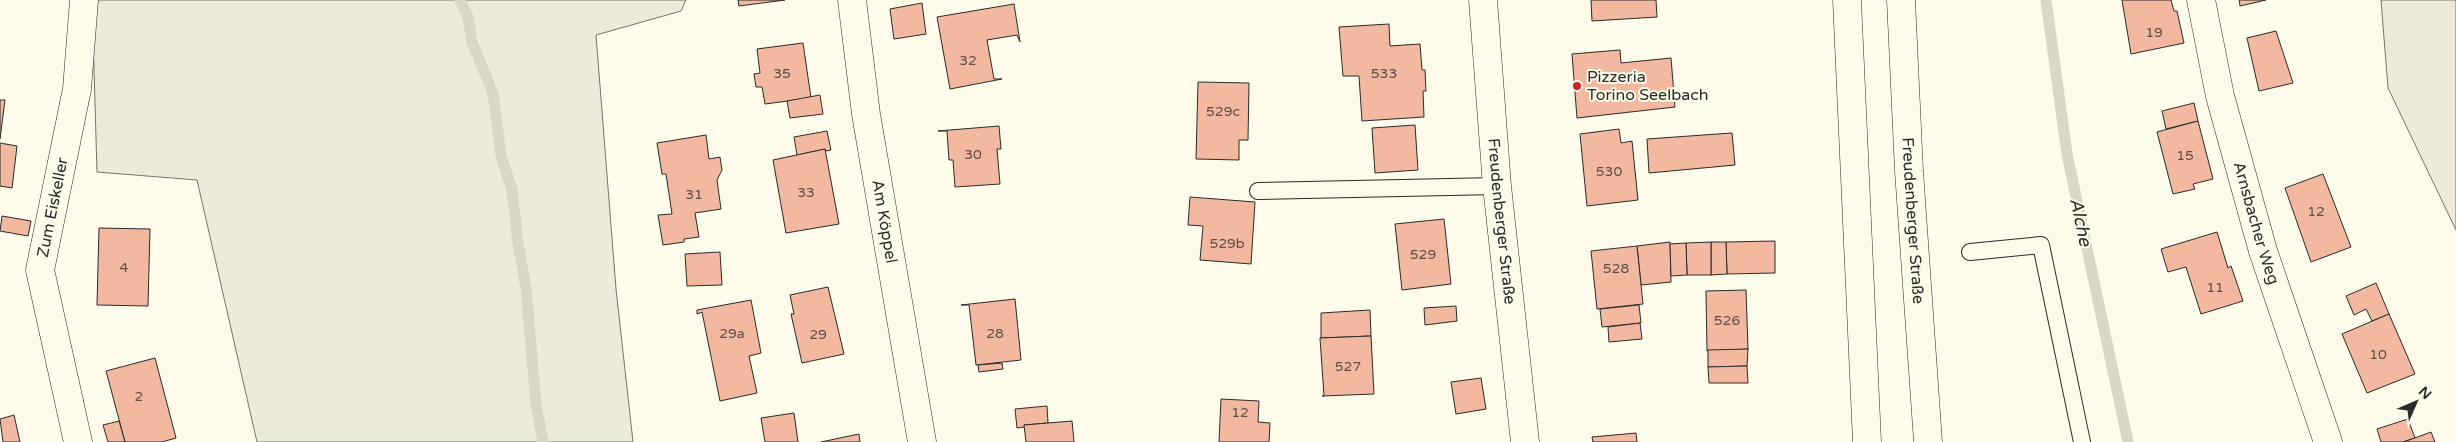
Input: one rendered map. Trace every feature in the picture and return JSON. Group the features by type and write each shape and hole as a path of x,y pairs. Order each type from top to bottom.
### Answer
{"street":[{"name":"Zum Eiskeller","path":"78,442 40,270 76,88 84,0"},
{"name":"Am Köppel","path":"852,0 866,114 922,442"},
{"name":"Freudenberger Straße","path":"1483,0 1498,186 1525,442"},
{"path":"1847,0 1867,442"},
{"name":"Freudenberger Straße","path":"1901,0 1909,171 1928,442"},
{"name":"Arnsbacher Weg","path":"2201,0 2220,96 2263,251 2328,442"}],"lane":[{"path":"1258,191 1498,186"},
{"path":"1970,252 2041,245 2082,442"}],"shaded area":[{"path":"92,0 686,0 681,11 596,35 616,289 633,442 257,442 197,180 97,172"},
{"path":"2381,0 2456,0 2456,230 2388,88"}],"building":[{"path":"738,0 785,0 739,6"},
{"path":"1591,0 1656,0 1657,17 1592,21"},
{"path":"2122,0 2171,0 2174,11 2177,11 2184,43 2131,54"},
{"path":"2239,0 2266,0 2240,6"},
{"path":"922,3 926,34 894,39 890,9"},
{"path":"1014,4 1020,42 1017,35 987,40 994,79 1002,79 950,89 937,17"},
{"path":"1389,24 1390,46 1420,44 1422,70 1425,70 1426,91 1423,91 1424,117 1362,121 1359,76 1343,76 1339,27"},
{"path":"2276,31 2293,83 2259,91 2247,38"},
{"path":"803,43 811,98 765,104 762,87 756,87 754,74 760,73 757,49"},
{"path":"1620,50 1621,63 1671,58 1675,107 1577,118 1572,54"},
{"path":"1198,82 1249,83 1248,140 1239,140 1239,160 1196,159"},
{"path":"820,95 823,114 790,118 787,101"},
{"path":"0,100 5,100 0,139"},
{"path":"2194,103 2198,121 2166,129 2162,111"},
{"path":"2198,121 2213,179 2193,184 2195,189 2173,194 2157,132"},
{"path":"1415,125 1418,170 1375,173 1372,128"},
{"path":"999,126 1001,149 997,149 1000,184 955,187 953,160 949,160 947,131 938,131"},
{"path":"1619,129 1621,143 1632,141 1638,200 1587,206 1580,134"},
{"path":"827,131 831,150 826,151 825,149 797,155 794,137"},
{"path":"1732,133 1735,165 1649,173 1647,139"},
{"path":"706,135 709,159 720,157 722,170 717,180 721,209 695,213 699,237 684,239 684,242 663,245 658,215 672,214 666,174 662,174 657,143"},
{"path":"0,143 17,146 12,188 0,186"},
{"path":"825,149 839,224 786,233 773,160"},
{"path":"2323,174 2351,247 2311,262 2285,188"},
{"path":"1190,197 1255,202 1251,264 1200,260 1203,226 1188,225"},
{"path":"2,216 31,221 28,236 0,231"},
{"path":"1444,219 1451,284 1402,290 1395,224"},
{"path":"99,228 150,229 148,306 97,305"},
{"path":"2217,232 2228,268 2231,266 2243,301 2201,314 2186,267 2168,272 2161,249"},
{"path":"1775,241 1775,273 1727,274 1726,242"},
{"path":"1670,242 1671,282 1641,285 1637,246"},
{"path":"1711,242 1726,242 1727,274 1711,275"},
{"path":"1711,242 1711,275 1687,275 1686,243"},
{"path":"1686,243 1687,275 1671,276 1670,244"},
{"path":"1637,246 1643,304 1597,309 1591,251"},
{"path":"720,252 722,285 687,286 685,254"},
{"path":"2376,283 2389,314 2372,321 2366,309 2354,315 2346,296"},
{"path":"828,287 844,354 802,363 791,314 794,314 790,295"},
{"path":"1746,290 1748,349 1707,351 1706,291"},
{"path":"1015,299 1021,360 976,365 969,305 961,305"},
{"path":"751,300 761,353 749,356 757,393 720,401 702,312 697,314 697,310"},
{"path":"1639,305 1641,323 1602,327 1600,309"},
{"path":"1456,306 1457,321 1425,325 1424,308"},
{"path":"1370,310 1371,336 1321,338 1321,313"},
{"path":"2389,314 2415,374 2367,393 2342,334"},
{"path":"1640,323 1642,339 1609,342 1608,327"},
{"path":"1371,336 1374,394 1324,396 1320,338"},
{"path":"1748,349 1747,366 1708,367 1708,350"},
{"path":"155,358 176,438 162,442 125,442 106,371"},
{"path":"1002,363 1003,369 979,372 978,365"},
{"path":"1747,366 1748,383 1709,383 1708,367"},
{"path":"1481,378 1486,409 1456,414 1451,382"},
{"path":"1221,399 1259,401 1258,422 1270,423 1269,442 1219,442"},
{"path":"1047,406 1048,423 1024,425 1025,427 1017,428 1015,409"},
{"path":"794,413 798,442 765,442 761,418"},
{"path":"14,415 20,442 3,442 0,419"},
{"path":"2408,419 2415,438 2403,442 2381,442 2377,429"},
{"path":"119,421 125,442 108,442 103,425"},
{"path":"1072,421 1074,442 1026,442 1024,425"},
{"path":"2431,432 2435,442 2403,442 2415,438"},
{"path":"1636,433 1637,442 1593,442 1592,437"},
{"path":"859,434 860,442 821,442"}],"waterway":[{"path":"460,0 468,17 472,42 493,93 501,156 512,189 518,244 526,288 536,404 543,442"},
{"name":"Alche","path":"2046,0 2067,154 2128,442"}],"place":[{"name":"Pizzeria Torino Seelbach","path":"1577,86"}]}
